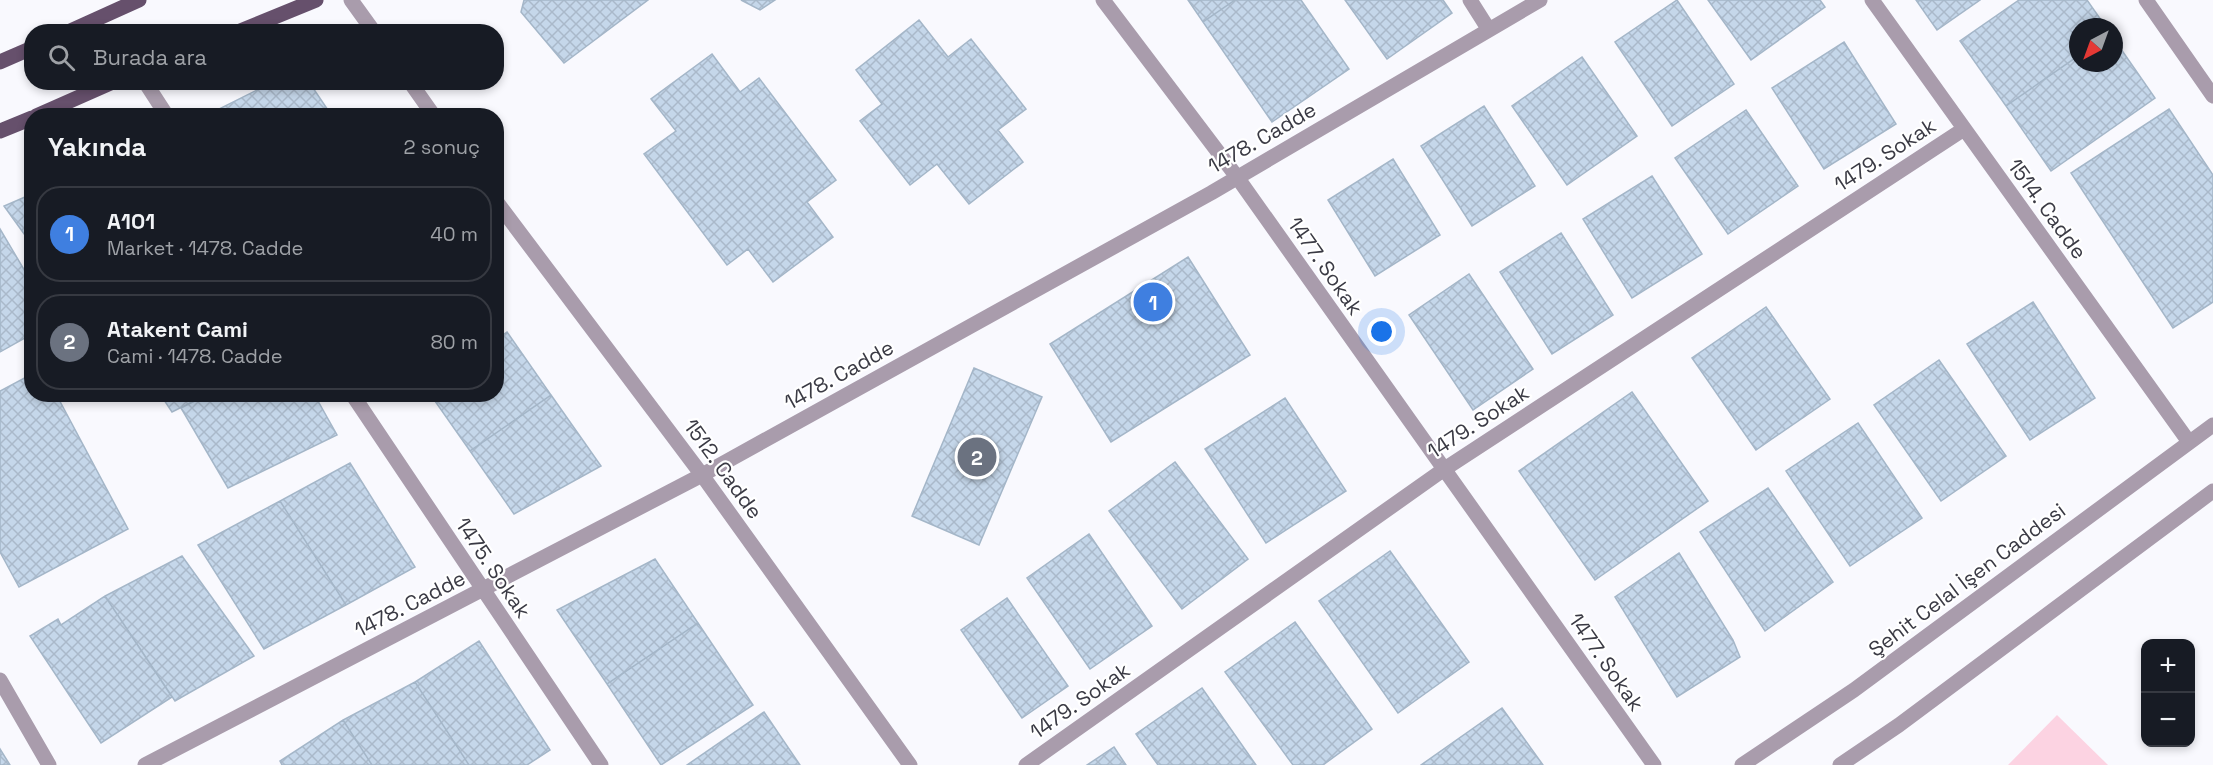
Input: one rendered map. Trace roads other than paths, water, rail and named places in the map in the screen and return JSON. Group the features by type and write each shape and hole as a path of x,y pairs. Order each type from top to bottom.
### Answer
{"main road":[{"path":"86,24 139,0"},
{"path":"258,24 316,0"},
{"path":"0,62 24,52"},
{"path":"54,108 95,90"},
{"path":"0,131 24,121"}],"street":[{"path":"351,0 368,24"},
{"name":"1477. Sokak","path":"1103,0 1237,177 1654,765"},
{"path":"1470,0 1489,30"},
{"name":"1478. Cadde","path":"145,765 702,475 1237,177 1540,0"},
{"name":"1514. Cadde","path":"1872,0 2189,442"},
{"path":"2146,0 2213,96"},
{"path":"151,90 162,108"},
{"path":"416,90 428,108"},
{"name":"1479. Sokak","path":"1026,765 1443,470 1964,129"},
{"name":"1512. Cadde","path":"504,212 702,475 910,765"},
{"name":"1475. Sokak","path":"357,402 601,765"},
{"name":"Şehit Celal İşen Caddesi","path":"1742,765 1854,690 2213,425"},
{"path":"1840,765 1899,724 2213,491"},
{"path":"0,680 49,765"}],"place":[{"name":"A101","path":"1153,302"},
{"name":"Atakent Cami","path":"977,457"}]}
